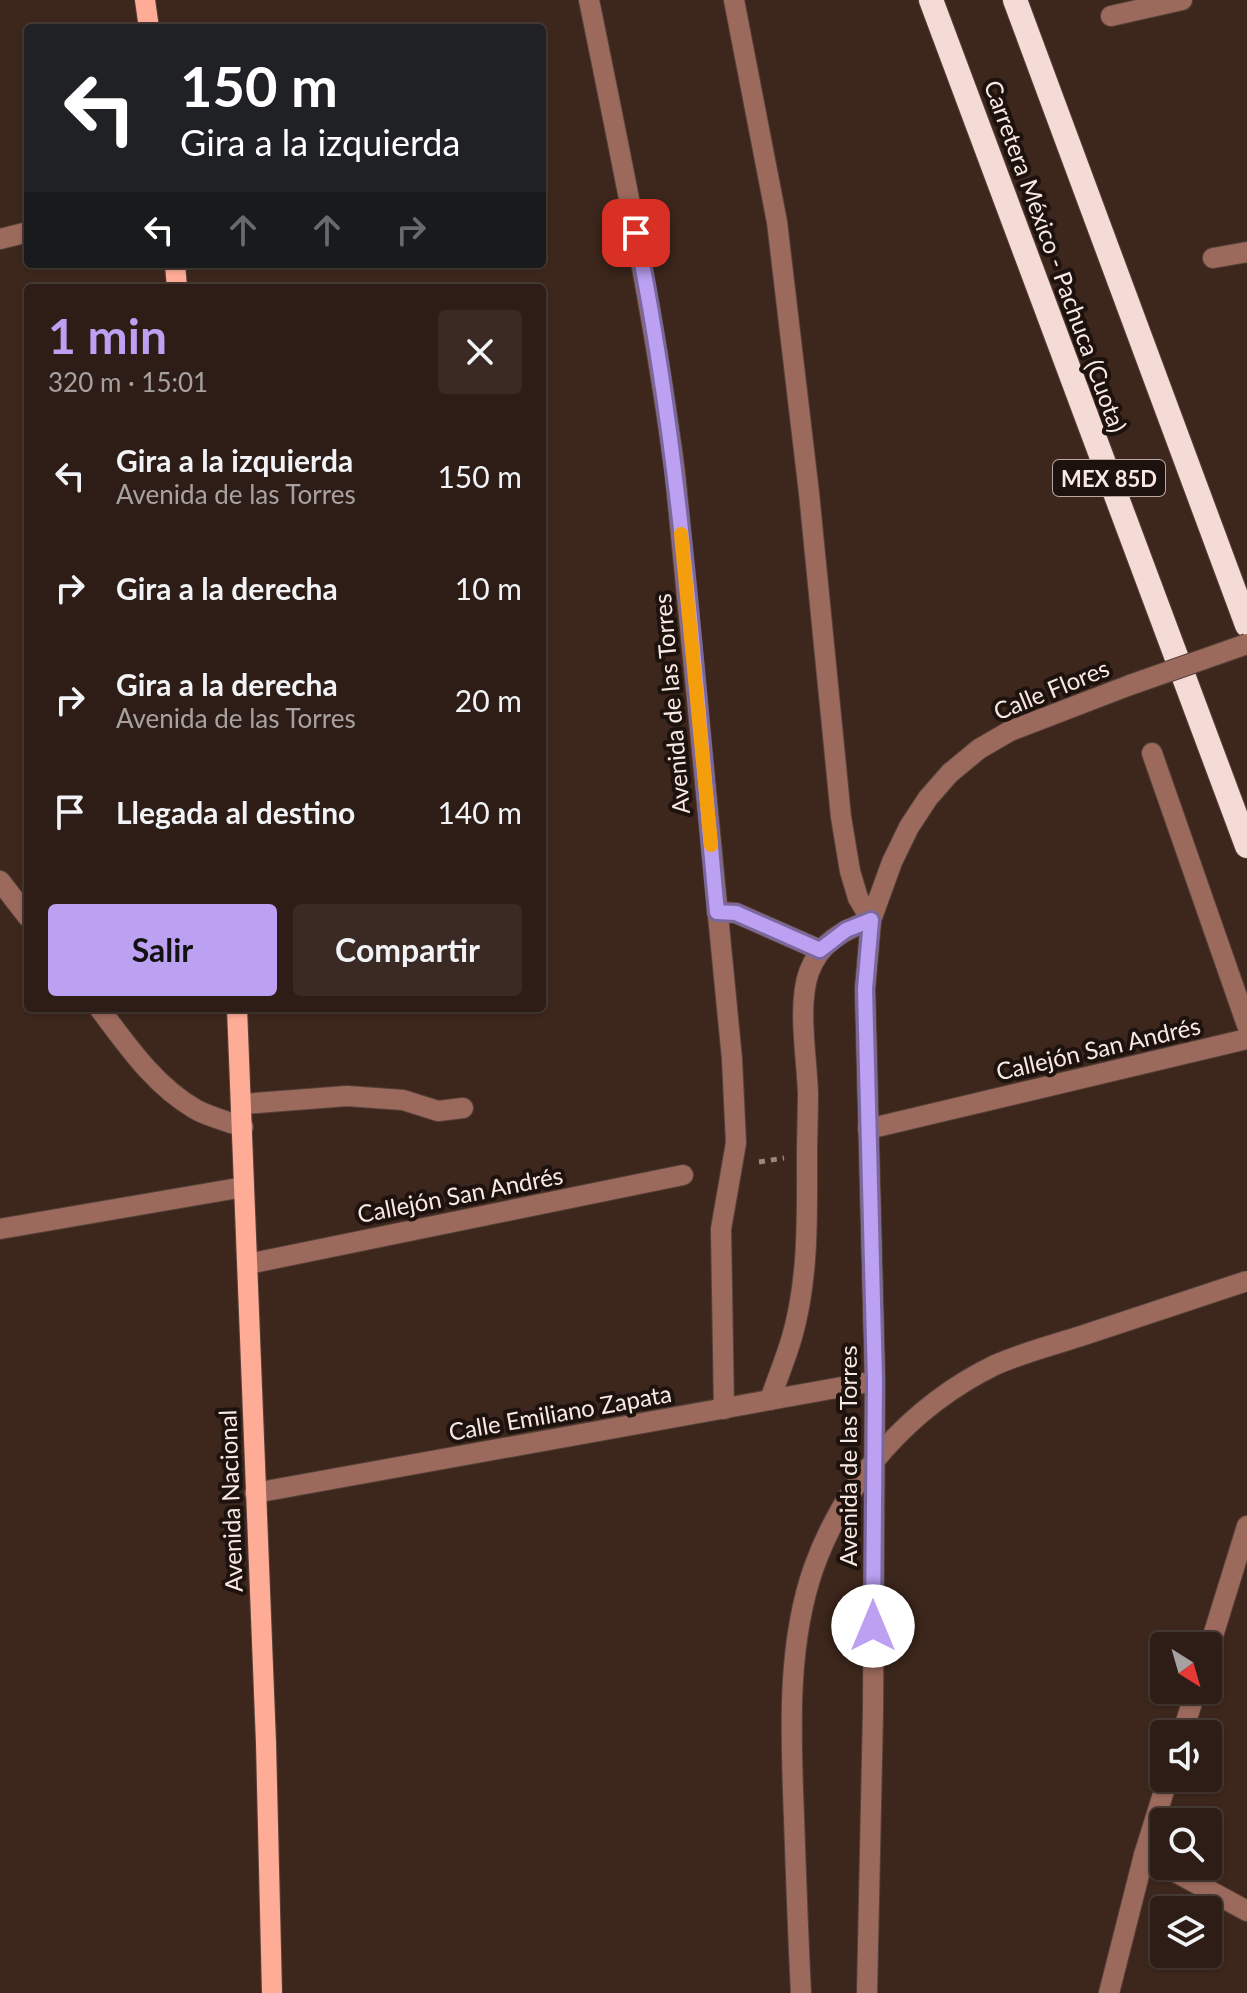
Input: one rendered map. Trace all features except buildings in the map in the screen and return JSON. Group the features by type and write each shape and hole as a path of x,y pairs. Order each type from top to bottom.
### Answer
{"highway":[{"name":"Carretera México - Pachuca (Cuota)","path":"931,0 1247,846"},
{"name":"Carretera México - Pachuca (Cuota)","path":"1015,0 1247,625"}],"main road":[{"path":"145,0 148,24"},
{"name":"Avenida Nacional","path":"237,1012 266,1743 272,1993"}],"street":[{"name":"Avenida de las Torres","path":"589,0 654,321 665,393 732,1059 736,1143 721,1229 724,1409"},
{"path":"734,0 779,237 809,493 841,817 850,871 858,898 871,920 846,930 820,950 807,977 804,1001 808,1216 804,1264 792,1337 770,1400"},
{"path":"1111,16 1182,0"},
{"path":"0,239 24,233"},
{"path":"1213,258 1247,252"},
{"name":"Calle Flores","path":"871,920 892,862 909,827 928,798 950,773 979,749 1010,731 1247,644"},
{"path":"1152,753 1247,1025"},
{"path":"0,881 24,912"},
{"path":"717,912 736,913 820,950"},
{"name":"Avenida de las Torres","path":"867,1993 875,1381 865,989 871,920"},
{"path":"102,1012 144,1066 176,1096 197,1111 243,1127"},
{"name":"Callejón San Andrés","path":"868,1129 1247,1039"},
{"path":"243,1104 347,1096 403,1100 438,1111 463,1108"},
{"name":"Callejón San Andrés","path":"248,1264 683,1175"},
{"path":"0,1229 244,1187"},
{"path":"801,1993 792,1684 814,1568 839,1513 867,1469 902,1428 949,1391 997,1365 1247,1281"},
{"name":"Calle Emiliano Zapata","path":"255,1493 875,1381"},
{"path":"1214,1632 1247,1526"},
{"path":"1109,1993 1144,1855 1164,1792"},
{"path":"1144,1855 1247,1911"}],"slow traffic":[{"path":"681,534 711,845"}],"route":[{"path":"636,233 654,321 675,473 717,912 736,913 820,950 830,939 871,920 865,989 875,1381 873,1626"}]}
